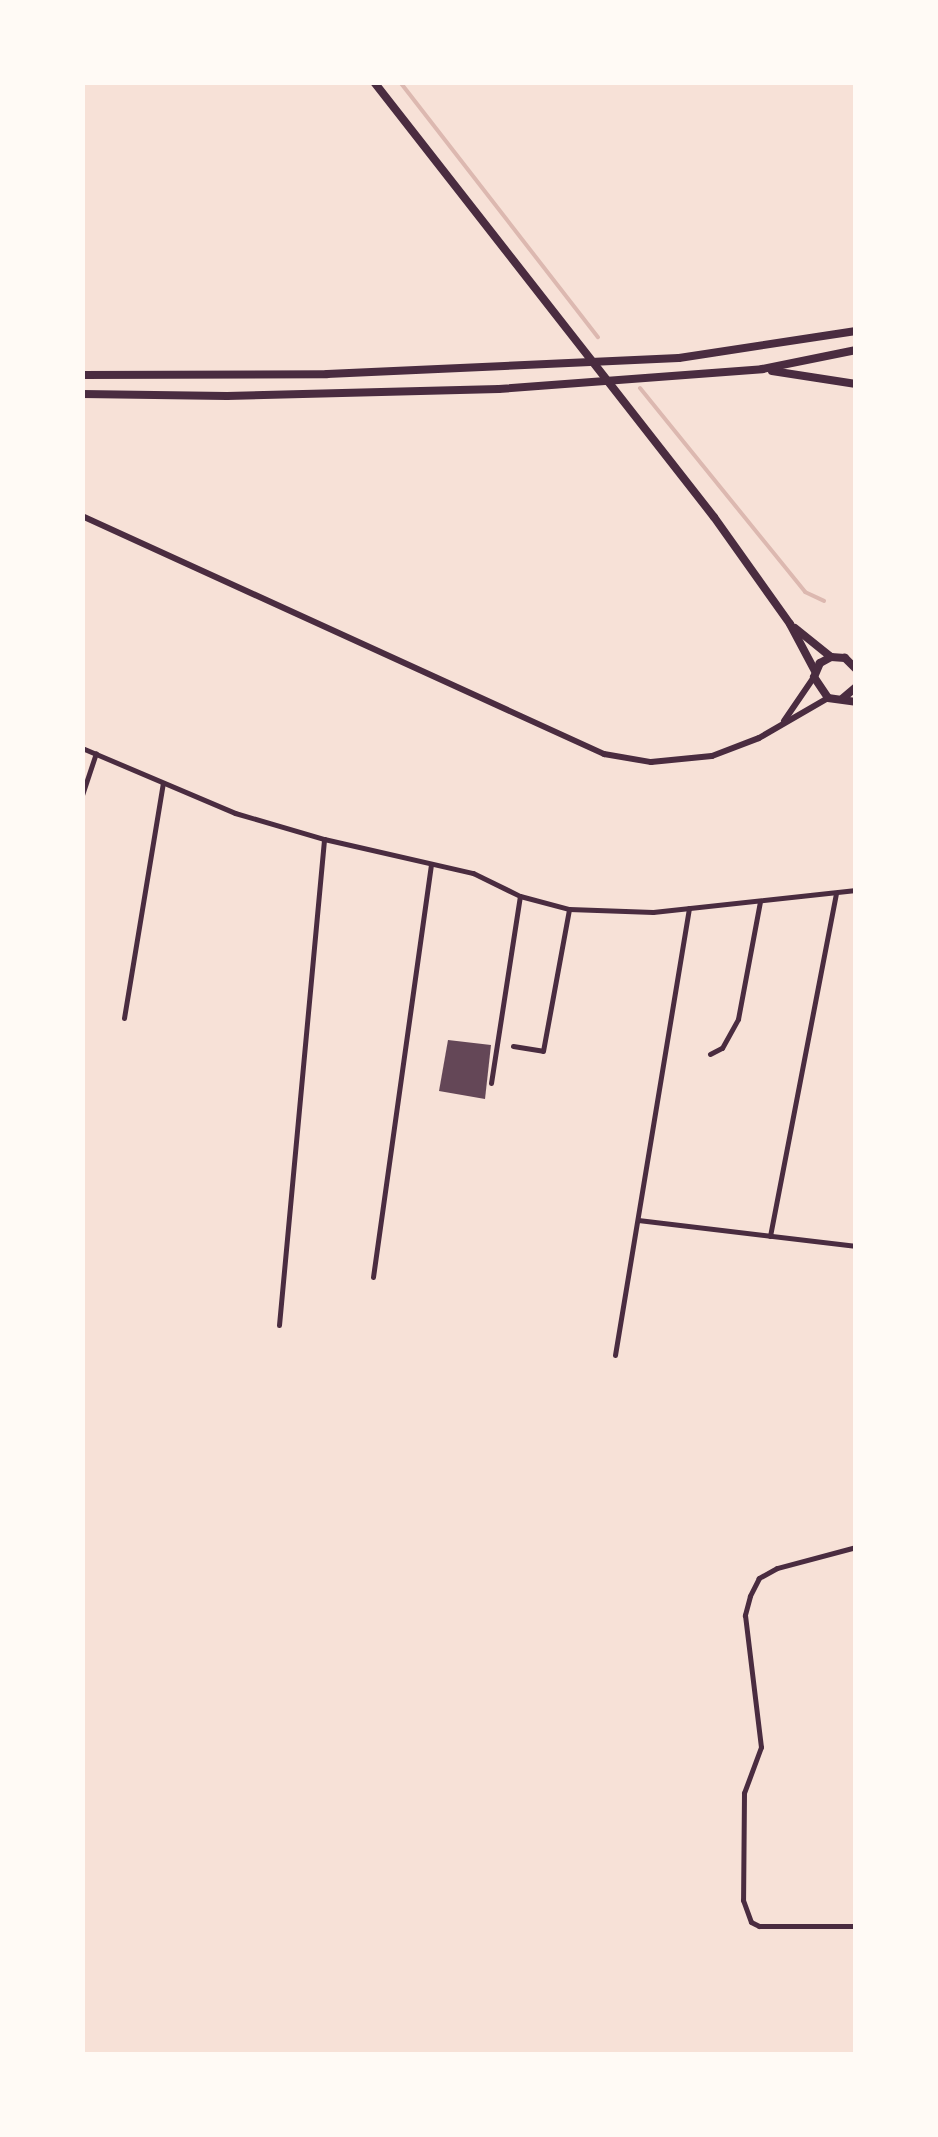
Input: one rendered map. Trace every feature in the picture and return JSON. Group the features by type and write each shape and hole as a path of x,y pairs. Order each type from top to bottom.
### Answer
{"main road":[{"path":"374,82 559,313 650,434 790,624 828,698"},
{"path":"82,375 327,374 678,358 856,331"},
{"path":"82,394 500,390 762,370 856,350"},
{"path":"762,370 856,384"},
{"path":"82,516 604,754 651,762 694,760 728,751 828,698 856,702"},
{"path":"790,624 830,656 846,658 856,669"},
{"path":"779,727 830,656"},
{"path":"843,698 856,687"}],"street":[{"path":"82,748 234,813 324,839 473,873 520,896 569,909 653,912 856,890"},
{"path":"82,795 96,753"},
{"path":"124,1018 163,784"},
{"path":"280,1325 324,839"},
{"path":"373,1278 431,864"},
{"path":"503,888 510,878"},
{"path":"770,1236 836,893"},
{"path":"491,1083 520,896"},
{"path":"710,1054 722,1048 738,1018 760,901"},
{"path":"615,1355 689,908"},
{"path":"513,1046 543,1050 569,909"},
{"path":"638,1220 856,1246"},
{"path":"856,1547 777,1568 759,1578 750,1596 744,1615 760,1747 744,1793 743,1900 751,1922 759,1926 856,1926"}],"building":[{"path":"448,1040 491,1045 485,1099 439,1091"}],"waterway":[{"path":"400,82 598,337"},
{"path":"640,388 805,592 824,601"}]}
